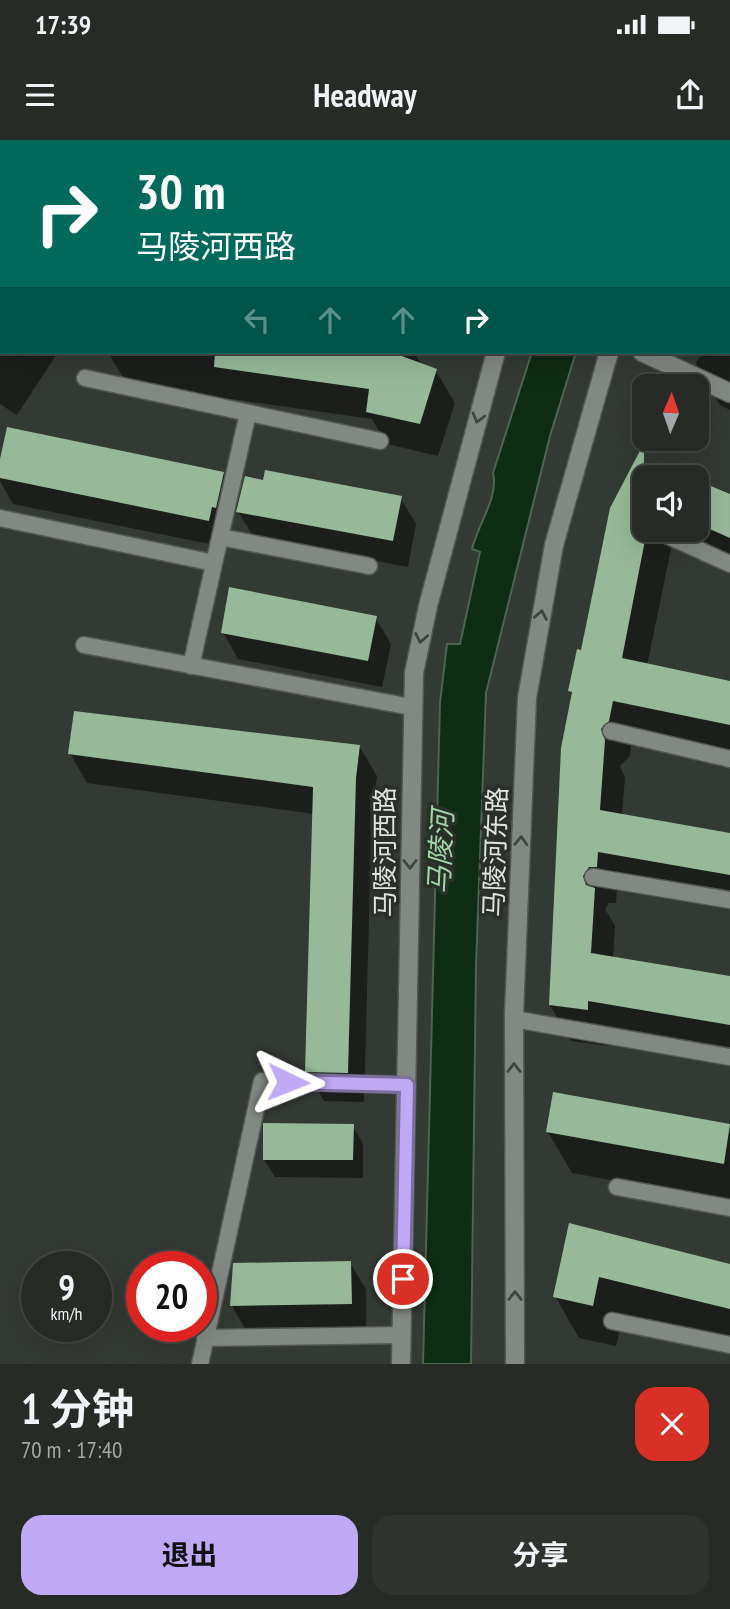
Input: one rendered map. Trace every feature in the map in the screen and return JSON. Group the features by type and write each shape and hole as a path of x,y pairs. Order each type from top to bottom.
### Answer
{"street":[{"name":"马陵河西路","path":"401,1364 411,707 414,673 428,606 495,354"},
{"name":"马陵河东路","path":"515,1364 514,1019 527,698 554,545 608,354"},
{"path":"646,354 730,393"}],"lane":[{"path":"85,378 380,441"},
{"path":"191,666 248,413"},
{"path":"0,518 214,563"},
{"path":"220,537 369,566"},
{"path":"681,542 730,565"},
{"path":"84,645 411,707"},
{"path":"611,731 730,759"},
{"path":"593,877 730,900"},
{"path":"514,1019 730,1057"},
{"path":"217,1284 262,1081 407,1085"},
{"path":"617,1187 730,1208"},
{"path":"612,1321 730,1345"},
{"path":"217,1338 402,1335"},
{"path":"200,1364 204,1342"}],"water":[{"name":"马陵河","path":"531,354 575,354 550,436 486,693 476,966 471,1364 423,1364 440,703 447,644 460,644 480,552 472,549 491,501 493,473"}],"building":[{"path":"215,354 396,354 437,369 420,424 366,412 369,389 214,367"},
{"path":"7,427 224,472 216,508 212,507 209,521 0,478 0,459"},
{"path":"639,452 644,452 644,465 632,465"},
{"path":"632,466 632,542 645,542 622,658 730,681 730,725 613,701 609,721 601,729 605,740 600,810 730,833 730,875 598,852 597,867 589,867 583,876 586,885 595,888 591,953 730,976 730,1025 588,1001 588,1010 549,1005 561,748 572,692 568,691 577,649 581,650 610,508"},
{"path":"265,470 402,496 393,541 236,512 245,476 263,480"},
{"path":"709,485 730,494 730,538 709,529"},
{"path":"229,587 377,616 368,661 221,633"},
{"path":"74,711 360,745 356,778 348,1073 305,1072 313,787 68,754"},
{"path":"553,1092 730,1124 724,1164 546,1132"},
{"path":"263,1123 354,1124 353,1160 263,1160"},
{"path":"569,1223 730,1264 730,1309 599,1277 593,1306 553,1297"},
{"path":"351,1261 352,1304 230,1306 233,1263"}],"route":[{"path":"288,1082 407,1085 403,1279"}]}
